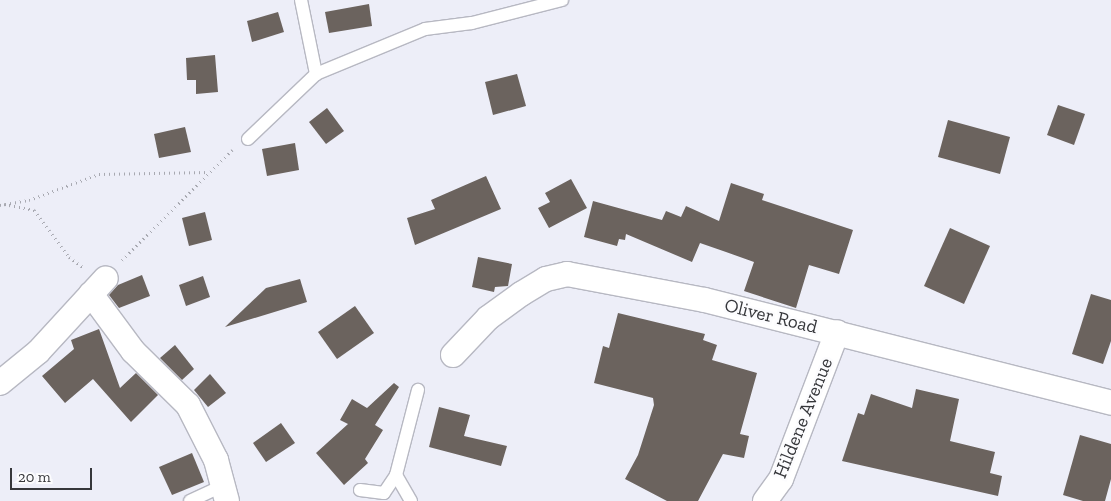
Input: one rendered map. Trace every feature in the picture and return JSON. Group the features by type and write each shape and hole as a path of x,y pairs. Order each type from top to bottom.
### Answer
{"street":[{"name":"Oliver Road","path":"453,355 494,313 546,279 567,274 705,300 1111,403"},
{"path":"0,383 38,352 98,286 133,351 188,405 203,429 226,493"},
{"name":"Hildene Avenue","path":"765,501 781,479 837,332"}],"lane":[{"path":"301,0 316,74"},
{"path":"248,139 316,74 425,29 472,23 562,0"},
{"path":"360,490 384,493 396,475 418,390"},
{"path":"396,475 411,501"},
{"path":"190,501 226,493"}],"path":[{"path":"2,204 34,210 69,256 98,286 210,172 248,139"},
{"path":"2,204 29,200 99,174 210,172"}],"building":[{"path":"369,4 372,26 329,33 325,12"},
{"path":"278,12 284,32 252,42 247,21"},
{"path":"215,55 218,92 196,94 196,80 187,80 186,58"},
{"path":"517,74 526,106 493,115 485,82"},
{"path":"1058,105 1085,114 1074,145 1047,135"},
{"path":"327,108 344,131 326,144 309,122"},
{"path":"948,120 1010,137 1000,174 938,157"},
{"path":"185,127 191,152 159,158 154,134"},
{"path":"295,143 299,170 267,176 262,149"},
{"path":"486,176 501,209 415,245 407,218 435,209 431,200"},
{"path":"571,179 587,208 549,228 538,208 550,202 545,193"},
{"path":"731,183 764,194 762,200 853,230 839,274 809,265 796,308 744,291 754,262 700,243 692,262 626,234 625,240 619,239 617,246 584,237 593,201 662,220 666,211 681,217 686,206 719,221"},
{"path":"205,212 212,240 189,246 182,218"},
{"path":"950,228 990,246 964,304 924,286"},
{"path":"478,257 512,264 508,286 495,287 494,292 472,287"},
{"path":"142,275 150,296 119,308 109,295 118,285"},
{"path":"203,276 210,297 186,306 179,285"},
{"path":"300,279 307,302 225,327 266,288"},
{"path":"1091,294 1111,300 1111,341 1103,364 1072,354"},
{"path":"355,306 374,333 337,359 318,332"},
{"path":"618,313 705,334 703,340 717,345 712,360 757,373 740,434 749,436 744,458 723,454 698,501 667,501 625,479 638,455 654,405 653,398 594,383 603,346 609,348"},
{"path":"99,329 120,388 136,373 158,395 131,422 93,379 65,403 42,376 74,349 71,340"},
{"path":"175,345 194,369 182,380 160,358"},
{"path":"210,374 226,393 208,407 194,390"},
{"path":"394,383 399,387 375,425 383,430 365,459 368,463 344,485 316,453 348,424 340,420 352,399 367,408"},
{"path":"916,389 959,399 950,441 995,452 990,473 1002,476 998,496 842,461 858,413 864,415 871,394 912,408"},
{"path":"439,407 470,415 464,436 507,446 501,466 429,447"},
{"path":"281,423 295,443 266,462 253,443"},
{"path":"1080,435 1111,444 1111,479 1105,501 1083,501 1063,495"},
{"path":"192,453 204,482 172,495 159,467"}]}
